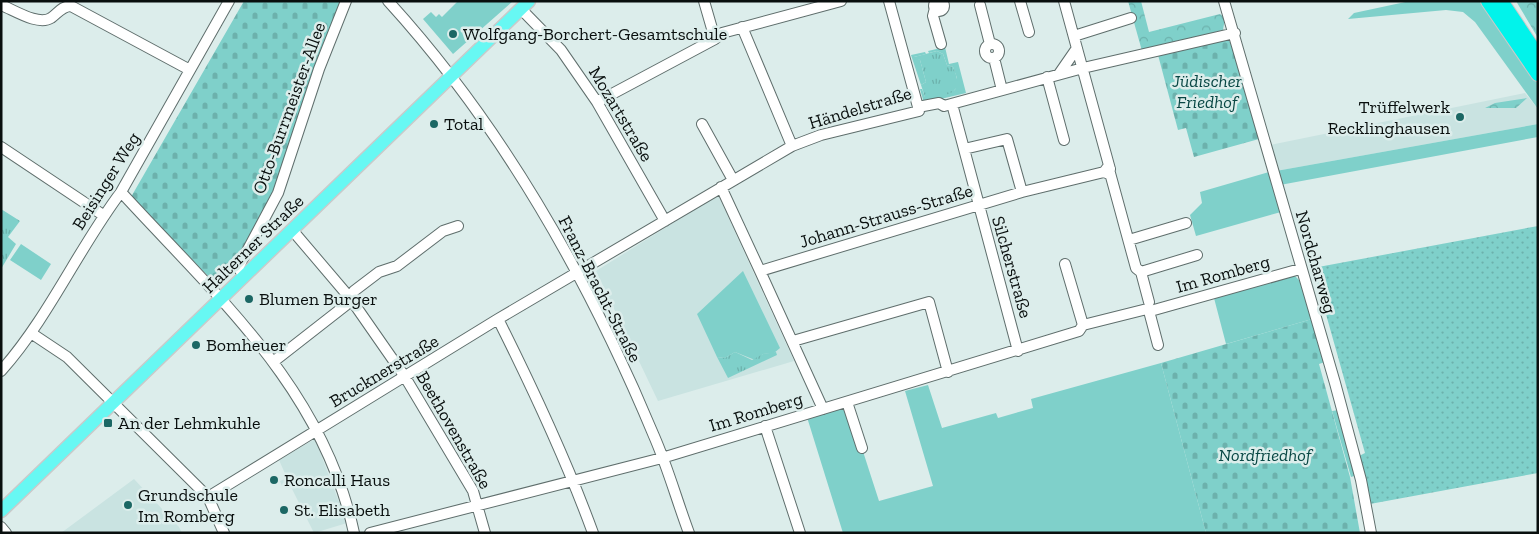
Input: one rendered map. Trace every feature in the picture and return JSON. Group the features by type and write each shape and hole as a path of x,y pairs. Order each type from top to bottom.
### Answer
{"highway":[{"path":"1488,1 1538,74"},
{"path":"1501,1 1538,56"},
{"path":"1510,1 1538,48"}],"main road":[{"name":"Halterner Straße","path":"1,511 525,5"}],"street":[{"name":"Beisinger Weg","path":"1,371 31,333 103,215 121,192 229,1"},
{"name":"Otto-Burrmeister-Allee","path":"245,276 238,268 278,193 319,69 346,1"},
{"path":"388,1 451,76"},
{"path":"704,1 715,39"},
{"path":"597,102 715,39 722,33 841,1"},
{"path":"889,1 918,107"},
{"path":"1020,1 1029,32"},
{"name":"Nordcharweg","path":"1224,1 1235,33 1361,480 1371,533"},
{"path":"1066,2 1108,171 1136,268 1141,272 1158,345"},
{"path":"938,4 933,16 941,44"},
{"path":"1,5 41,21 49,19 65,6 71,6 190,70"},
{"name":"Mozartstraße","path":"525,5 561,50 597,102 665,220"},
{"path":"980,5 990,44 986,48 985,54 989,58 994,58 1002,90"},
{"path":"1074,36 1132,18"},
{"path":"742,27 792,146"},
{"name":"Händelstraße","path":"577,273 792,146 821,135 919,111 918,107 939,103 944,106 1058,74 1235,33"},
{"path":"1058,74 1077,48"},
{"name":"Franz-Bracht-Straße","path":"451,76 520,176 577,273 643,409 689,533"},
{"path":"1047,78 1064,140"},
{"name":"Silcherstraße","path":"952,104 1018,351"},
{"path":"702,124 733,180"},
{"path":"964,149 1012,137 1022,192"},
{"path":"1,147 103,215"},
{"name":"Johann-Strauss-Straße","path":"760,271 1022,192 1108,171"},
{"path":"721,187 793,341 822,409"},
{"path":"121,192 222,298 274,362 318,430 335,470 354,533"},
{"path":"1129,240 1186,223"},
{"path":"274,362 346,305 354,290 379,272 397,266 443,230 458,226"},
{"name":"Beethovenstraße","path":"293,231 350,298 405,377 441,434 478,505 485,533"},
{"path":"1141,272 1197,256"},
{"path":"1066,264 1083,326"},
{"name":"Im Romberg","path":"370,533 662,458 1018,351 1079,331 1083,326 1300,269"},
{"name":"Brucknerstraße","path":"208,497 498,319 577,273"},
{"path":"793,341 929,302 948,372"},
{"path":"498,319 535,394 573,480 592,533"},
{"path":"31,333 66,357 208,497 224,533"},
{"path":"847,402 862,448"},
{"path":"764,426 800,533"},
{"path":"1,527 6,533"}],"shaded area":[{"path":"1525,93 1538,109 1538,124 1276,171 1270,145"},
{"path":"718,195 794,361 658,401 596,271"},
{"path":"315,439 347,523 314,533 289,483 282,486 280,481 287,478 279,460"},
{"name":"Grundschule Im Romberg","path":"134,479 179,527 182,533 61,533"}],"green space":[{"path":"244,1 343,1 277,188 238,262 217,285 131,197"},
{"name":"Wolfgang-Borchert-Gesamtschule","path":"458,1 513,1 453,54 423,19 431,12 436,17 439,14 442,17"},
{"path":"1128,1 1141,1 1149,32 1220,14 1225,18 1223,30 1142,51"},
{"path":"1410,1 1485,1 1538,81 1538,109 1475,22 1463,12 1446,10 1348,19 1354,13"},
{"path":"1516,1 1538,1 1538,38"},
{"name":"Jüdischer Friedhof","path":"1227,39 1233,45 1259,139 1194,157 1186,128 1178,130 1158,55"},
{"path":"945,47 949,64 958,62 966,93 924,103 920,89 922,89 925,97 955,90 957,78 953,67 947,65 943,54 937,51 929,53 928,51"},
{"path":"937,51 943,54 947,65 953,67 957,83 956,89 940,96 925,97 921,85 926,82 920,60 914,59 914,57"},
{"path":"925,52 926,54 914,57 920,60 926,82 921,85 911,55"},
{"path":"1527,98 1516,108 1485,108 1495,103"},
{"path":"1538,124 1538,137 1280,185 1276,171"},
{"path":"1269,172 1281,212 1196,236 1190,215 1202,203 1200,192"},
{"path":"1,209 20,221 8,237 16,244 1,269"},
{"path":"1538,226 1538,473 1370,504 1359,456 1365,453 1313,268"},
{"path":"21,244 51,264 41,280 10,260"},
{"path":"743,271 780,348 774,353 763,354 755,360 735,352 725,358 717,357 697,314"},
{"path":"1294,275 1301,282 1312,319 1226,344 1214,298"},
{"name":"Nordfriedhof","path":"1312,319 1325,362 1319,364 1350,477 1360,533 1206,533 1161,363"},
{"path":"735,352 752,360 763,354 776,352 777,355 728,378 717,357 725,358"},
{"path":"1161,363 1206,533 843,533 806,414 847,402 879,501 933,486 905,391 928,385 942,428 996,413 998,418 1033,408 1031,399"},
{"path":"1339,410 1357,475 1351,477 1332,411"}],"place":[{"name":"Wolfgang-Borchert-Gesamtschule","path":"453,34"},
{"name":"Trüffelwerk Recklinghausen","path":"1460,117"},
{"name":"Total","path":"434,124"},
{"name":"Blumen Burger","path":"249,299"},
{"name":"Bomheuer","path":"196,345"},
{"name":"An der Lehmkuhle","path":"108,423"},
{"name":"Roncalli Haus","path":"274,480"},
{"name":"Grundschule Im Romberg","path":"128,505"},
{"name":"St. Elisabeth","path":"284,510"}]}
